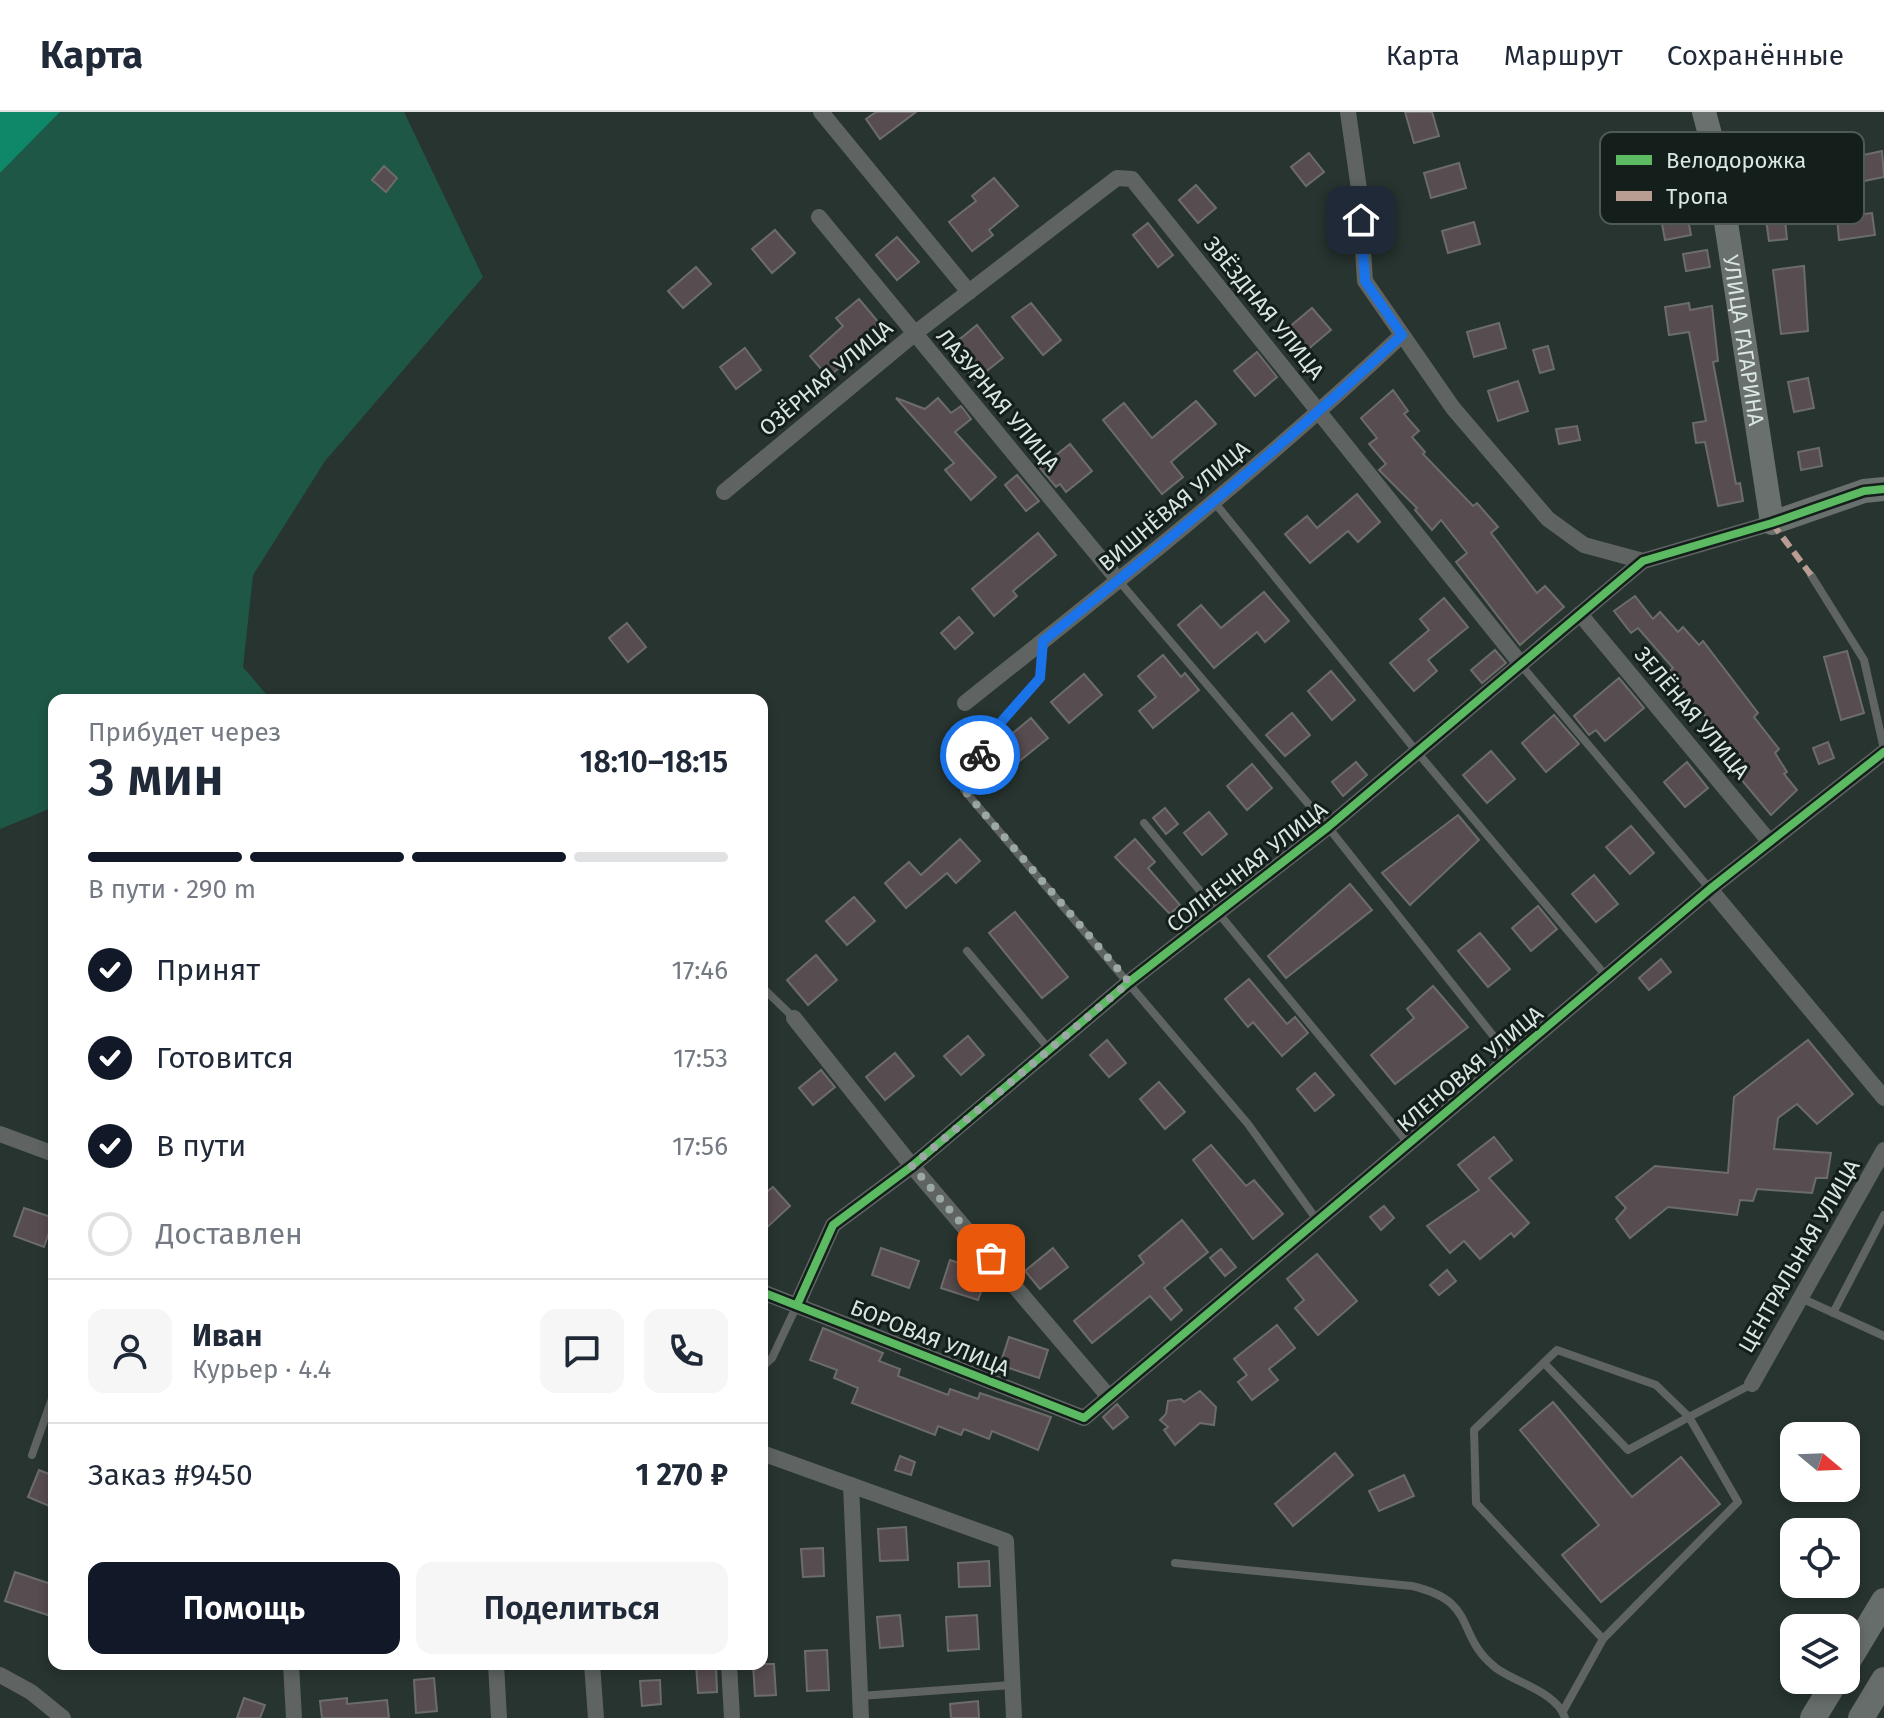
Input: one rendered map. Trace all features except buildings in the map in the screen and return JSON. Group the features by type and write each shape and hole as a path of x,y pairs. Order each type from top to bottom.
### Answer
{"main road":[{"path":"1860,1641 1884,1601"},
{"path":"1861,1718 1884,1680"},
{"path":"1813,1718 1828,1694"}],"street":[{"path":"821,112 969,292"},
{"path":"1348,112 1359,189 1365,281 1453,408 1548,519 1584,545 1643,561"},
{"name":"УЛИЦА ГАГАРИНА","path":"1704,112 1709,132"},
{"name":"ЛАЗУРНАЯ УЛИЦА","path":"1117,178 914,334 1119,581"},
{"name":"ЗВЁЗДНАЯ УЛИЦА","path":"1117,178 1132,179 1521,664"},
{"name":"ОЗЁРНАЯ УЛИЦА","path":"724,492 914,334 819,217"},
{"name":"УЛИЦА ГАГАРИНА","path":"1726,224 1772,523"},
{"name":"ВИШНЁВАЯ УЛИЦА","path":"965,703 1215,503 1319,413 1402,335"},
{"path":"1772,523 1864,491 1884,489"},
{"name":"СОЛНЕЧНАЯ УЛИЦА","path":"797,1305 833,1225 912,1166 1129,982 1328,827 1643,561 1772,523"},
{"name":"ЗЕЛЁНАЯ УЛИЦА","path":"1580,614 1769,841"},
{"name":"КЛЕНОВАЯ УЛИЦА","path":"1084,1418 1710,889 1884,750"},
{"path":"1710,889 1884,1098"},
{"path":"794,1018 912,1166 1109,1397"},
{"path":"0,1134 48,1152"},
{"name":"ЦЕНТРАЛЬНАЯ УЛИЦА","path":"1752,1384 1884,1150"},
{"name":"БОРОВАЯ УЛИЦА","path":"768,1294 1084,1418"},
{"path":"768,1455 1006,1541 1014,1718"},
{"path":"851,1485 861,1718"},
{"path":"291,1670 294,1718"},
{"path":"496,1670 499,1718"},
{"path":"592,1670 596,1718"},
{"path":"729,1670 732,1718"},
{"path":"0,1675 31,1692 63,1718"}],"lane":[{"path":"1215,503 1417,752 1606,977"},
{"path":"1811,575 1864,660 1884,750"},
{"path":"1119,581 1328,827 1511,1058"},
{"path":"1043,641 1040,678 987,738 964,790 1248,1124 1317,1221"},
{"path":"1521,664 1710,889"},
{"path":"1144,823 1409,1144"},
{"path":"967,951 1049,1049"},
{"path":"768,993 794,1018"},
{"path":"1833,1313 1884,1215"},
{"path":"1800,1298 1884,1336"},
{"path":"768,1362 797,1305"},
{"path":"1175,1563 1412,1586 1441,1593 1460,1611 1477,1649 1497,1668 1542,1694 1564,1715 1603,1639 1738,1502 1689,1417 1656,1385 1557,1350 1474,1430 1476,1503 1603,1639"},
{"path":"1544,1363 1628,1450 1752,1384"},
{"path":"32,1455 48,1410"},
{"path":"860,1696 1012,1685"}],"shaded area":[{"path":"0,112 60,112 0,173"},
{"path":"60,112 404,112 483,277 325,461 253,575 243,667 266,694 48,694 48,809 0,829 0,173"}],"marked path":[{"path":"1772,523 1811,575"}],"cycle path":[{"path":"797,1305 833,1225 912,1166 1129,982 1328,827 1643,561 1772,523 1864,491 1884,489"},
{"path":"768,1294 1084,1418 1710,889 1884,752"}],"way so far":[{"path":"980,755 964,790 1129,982 912,1166 991,1258"}],"route":[{"path":"980,755 987,738 1040,678 1043,641 1215,503 1319,413 1402,335 1365,281 1361,220"}]}
